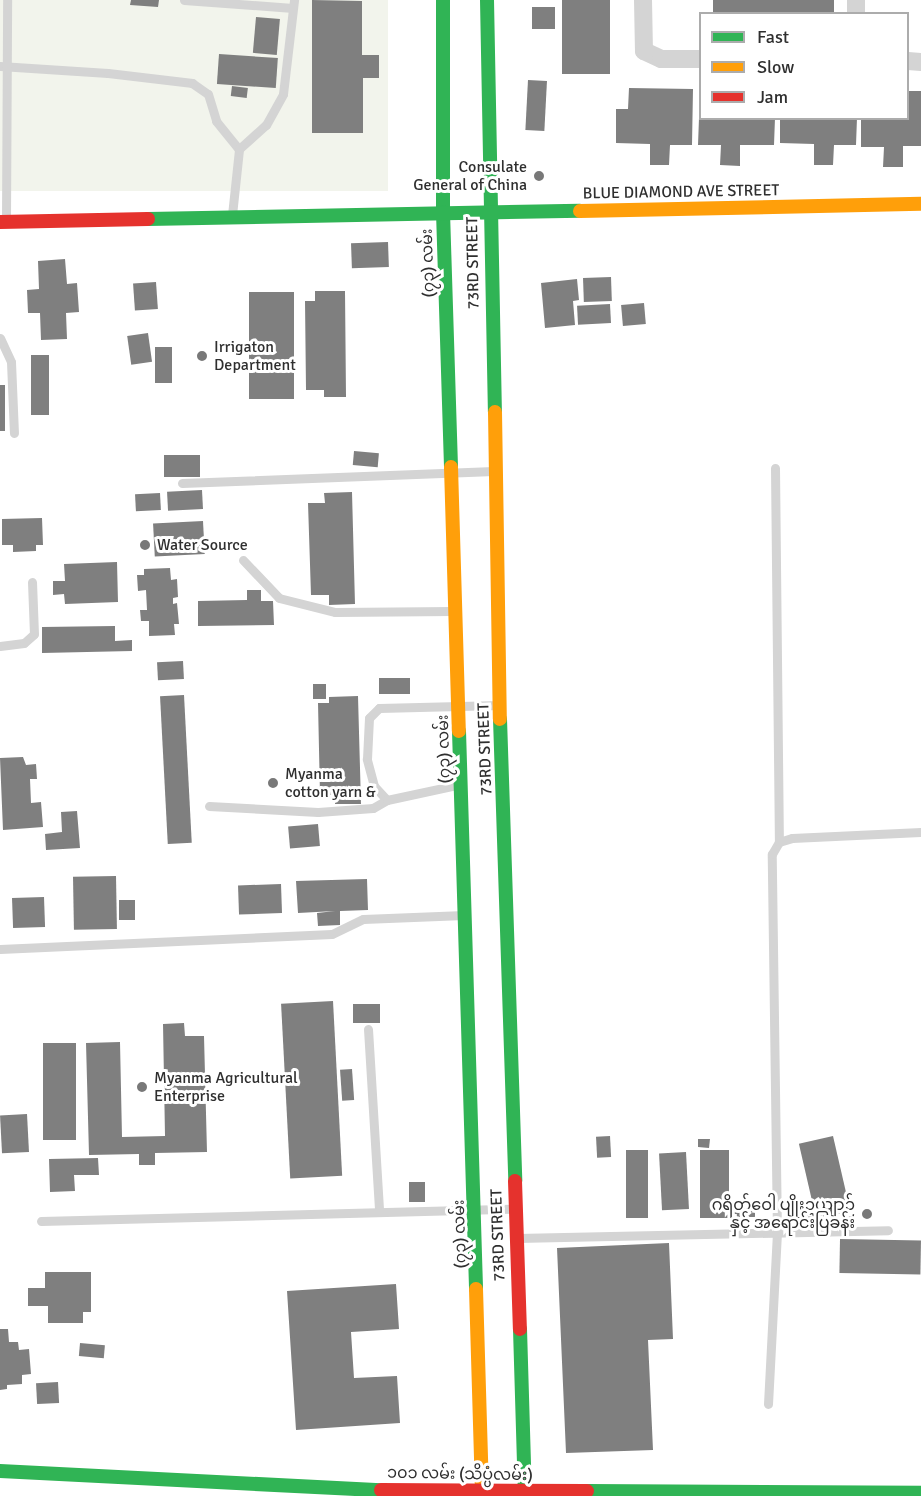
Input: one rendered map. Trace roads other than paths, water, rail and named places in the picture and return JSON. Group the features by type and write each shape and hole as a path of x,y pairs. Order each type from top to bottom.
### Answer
{"main road":[{"name":"(၇၃) လမ်း","path":"443,0 442,213 476,1208 482,1494"},
{"name":"73RD STREET","path":"487,0 488,212 500,705 514,1209 525,1494"},
{"name":"BLUE DIAMOND AVE STREET","path":"3,222 921,204"},
{"name":"၁၀၁ လမ်း (သိပ္ပံလမ်း)","path":"0,1471 349,1490 482,1494 921,1493"}],"street":[{"path":"643,0 644,51 661,59 699,60"}],"lane":[{"path":"3,222 3,67 7,0"},
{"path":"184,0 294,4 283,94 266,125 239,149 231,217"},
{"path":"3,67 108,73 192,83 208,94 216,121 239,149"},
{"path":"0,338 11,362 14,434"},
{"path":"768,1404 777,1233 772,854 779,842 775,468"},
{"path":"182,483 495,471"},
{"path":"243,560 279,598 335,612 456,610"},
{"path":"0,646 24,643 34,634 32,582"},
{"path":"387,800 374,786 369,768 369,718 379,708 500,705"},
{"path":"209,806 318,812 374,808 387,800 462,784"},
{"path":"779,842 921,832"},
{"path":"0,949 333,934 363,919 466,915"},
{"path":"368,1029 379,1211"},
{"path":"41,1221 476,1208 514,1209"},
{"path":"515,1238 888,1230"}],"place":[{"name":"Consulate General of China","path":"539,176"},
{"name":"Irrigaton Department","path":"202,356"},
{"name":"Water Source","path":"145,545"},
{"name":"Myanma cotton yarn &","path":"273,783"},
{"name":"Myanma Agricultural Enterprise","path":"142,1087"},
{"name":"ဂရိတ်ဝေါ ပျိုးဥယျာဉ် နှင့် အရောင်းပြခန်း","path":"867,1214"}]}
